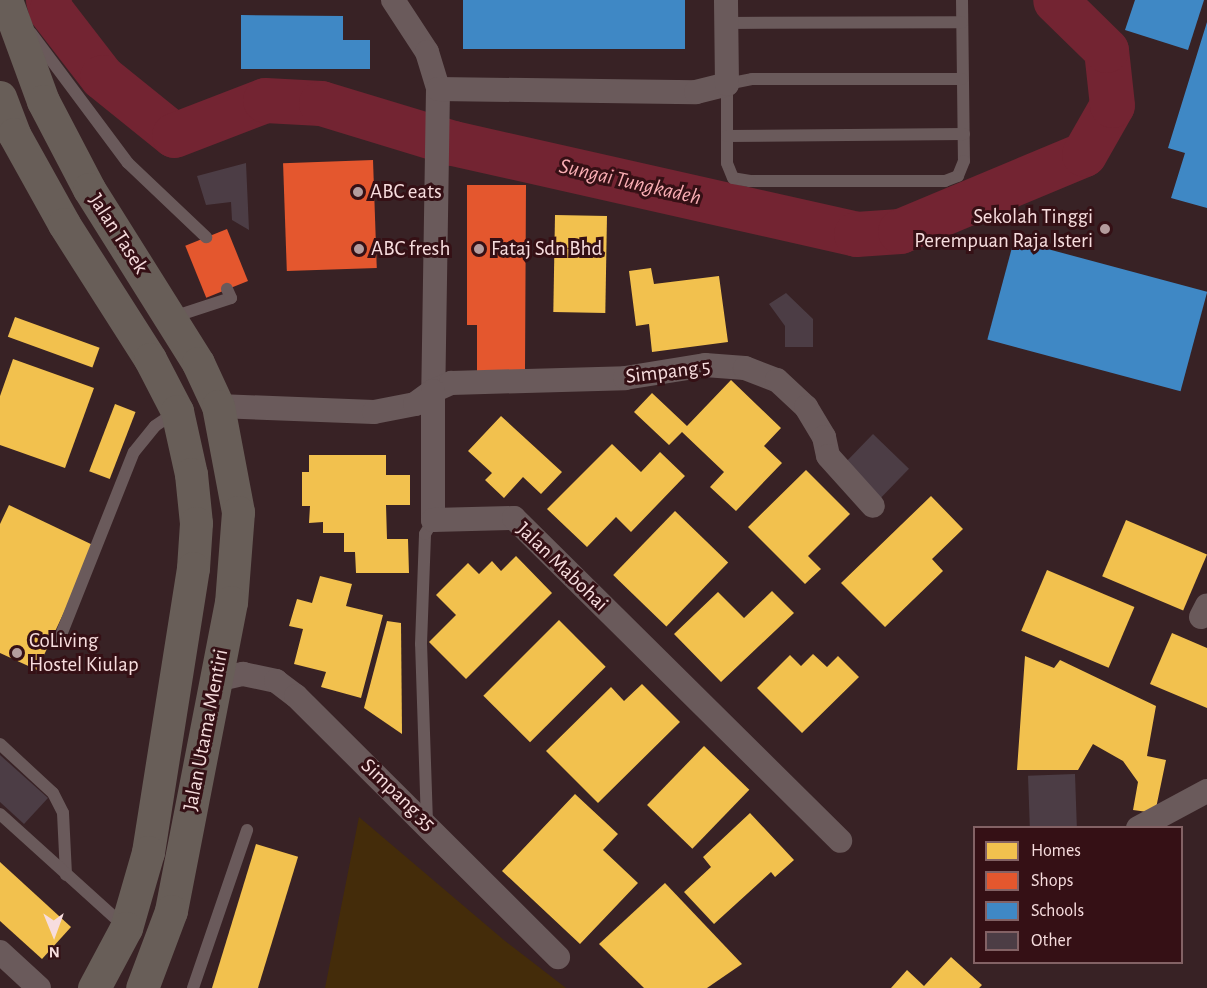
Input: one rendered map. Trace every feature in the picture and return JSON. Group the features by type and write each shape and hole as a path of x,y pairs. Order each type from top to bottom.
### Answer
{"main road":[{"name":"Jalan Tasek","path":"7,1 43,101 89,189 173,318 218,406 232,466"},
{"name":"Jalan Tasek","path":"0,97 14,134 64,224 150,359 177,411 191,474"},
{"name":"Jalan Utama Mentiri","path":"142,988 171,911 216,680 236,560 238,512 232,466"},
{"name":"Jalan Utama Mentiri","path":"94,988 126,928 148,852 188,599 196,523 191,474"}],"street":[{"path":"393,0 427,52 438,101 433,520"},
{"path":"438,101 696,92 727,84 726,11"},
{"name":"Simpang 5","path":"433,391 451,383 625,378 705,365 745,368 777,380 806,406 824,437 828,456 873,506"},
{"path":"218,406 374,412 415,404 433,391"},
{"name":"Jalan Mabohai","path":"433,520 514,518 840,841"},
{"name":"Simpang 35","path":"216,680 243,674 276,681 296,696 427,823 558,957"},
{"path":"1142,826 1207,791"},
{"path":"0,952 39,988"}],"lane":[{"path":"962,0 964,161 958,176 945,181 750,181 733,178 727,163 727,84 752,79 962,79"},
{"path":"7,1 128,163 206,237"},
{"path":"726,11 962,22"},
{"path":"727,136 964,134"},
{"path":"173,318 231,298 227,289"},
{"path":"59,640 134,452 155,426 177,411"},
{"path":"427,823 420,644 425,534 433,520"},
{"path":"0,744 53,793 63,813 66,875"},
{"path":"0,814 126,928"},
{"path":"193,988 247,830"}],"shaded area":[{"path":"359,817 505,941 566,988 325,988"}],"building: Homes":[{"path":"555,215 607,216 605,313 553,312"},
{"path":"651,268 654,284 719,276 728,342 652,352 649,324 636,326 629,271"},
{"path":"15,317 100,348 92,368 8,337"},
{"path":"13,359 94,388 65,468 0,445 0,396"},
{"path":"731,380 781,428 764,446 782,463 736,511 710,487 724,472 682,432 669,445 634,412 652,393 687,426"},
{"path":"115,404 136,412 110,479 89,471"},
{"path":"501,416 562,472 541,494 523,477 504,498 485,480 492,473 468,451"},
{"path":"612,444 641,472 660,452 685,476 631,532 616,517 587,547 547,509"},
{"path":"309,455 386,455 386,475 410,475 410,505 386,505 387,539 408,539 409,573 356,573 355,552 344,552 344,533 323,533 323,522 309,523 310,506 302,506 302,472 309,472"},
{"path":"806,470 850,514 808,556 821,569 805,584 748,527"},
{"path":"931,496 963,529 932,559 943,571 885,627 841,583"},
{"path":"9,505 95,546 37,670 0,653 0,524"},
{"path":"675,511 728,562 666,626 613,575"},
{"path":"1126,520 1207,554 1183,611 1102,576"},
{"path":"516,556 552,593 466,679 429,642 456,615 436,595 468,563 479,574 492,561 501,571"},
{"path":"1047,570 1134,607 1109,668 1021,631"},
{"path":"320,576 352,584 346,606 383,615 361,698 321,687 326,672 294,664 303,629 289,626 297,599 312,603"},
{"path":"772,591 794,613 721,682 674,634 718,592 744,618"},
{"path":"559,620 606,667 530,742 483,696"},
{"path":"387,621 401,623 402,734 364,708"},
{"path":"1172,633 1207,648 1207,708 1150,684"},
{"path":"813,654 827,667 838,656 859,677 802,733 757,688 790,655 801,666"},
{"path":"1025,656 1054,668 1060,660 1156,706 1147,756 1166,760 1155,813 1133,810 1138,782 1123,761 1093,744 1078,770 1017,770"},
{"path":"642,684 680,722 598,803 546,751 611,687 624,701"},
{"path":"704,746 749,790 692,849 647,805"},
{"path":"575,794 618,834 603,850 638,883 580,944 502,871"},
{"path":"750,813 794,860 775,877 771,872 714,924 684,892 711,867 703,857"},
{"path":"256,844 298,857 258,988 212,988"},
{"path":"0,862 71,927 42,959 0,921"},
{"path":"665,883 742,964 707,988 644,988 599,944"},
{"path":"951,957 982,985 979,988 891,988 907,970 924,986"}],"building: Shops":[{"path":"373,160 377,268 287,271 283,163"},
{"path":"467,185 526,185 525,372 477,372 477,325 467,325"},
{"path":"227,229 248,281 206,298 185,246"}],"building: Schools":[{"path":"463,0 685,0 685,49 463,49"},
{"path":"1135,0 1204,0 1188,50 1125,30"},
{"path":"241,15 343,16 343,40 370,40 370,69 241,69"},
{"path":"1207,22 1207,208 1171,198 1185,153 1168,148"},
{"path":"1014,240 1207,292 1181,391 987,339"}],"building: Other":[{"path":"246,163 249,230 232,220 231,202 206,205 197,176"},
{"path":"786,293 813,319 813,347 785,347 785,326 769,304"},
{"path":"873,434 909,469 881,498 845,463"},
{"path":"0,755 48,798 24,824 0,802"},
{"path":"1075,774 1077,826 1030,826 1028,776"}],"waterway":[{"name":"Sungai Tungkadeh","path":"48,0 51,11 102,77 174,135 265,100 321,103 453,143 856,234 900,231 1084,154 1112,105 1106,50 1055,0"}],"place":[{"name":"ABC eats","path":"358,192"},
{"name":"Sekolah Tinggi Perempuan Raja Isteri","path":"1105,229"},
{"name":"ABC fresh","path":"359,249"},
{"name":"Fataj Sdn Bhd","path":"479,249"},
{"name":"CoLiving Hostel Kiulap","path":"17,653"}]}
